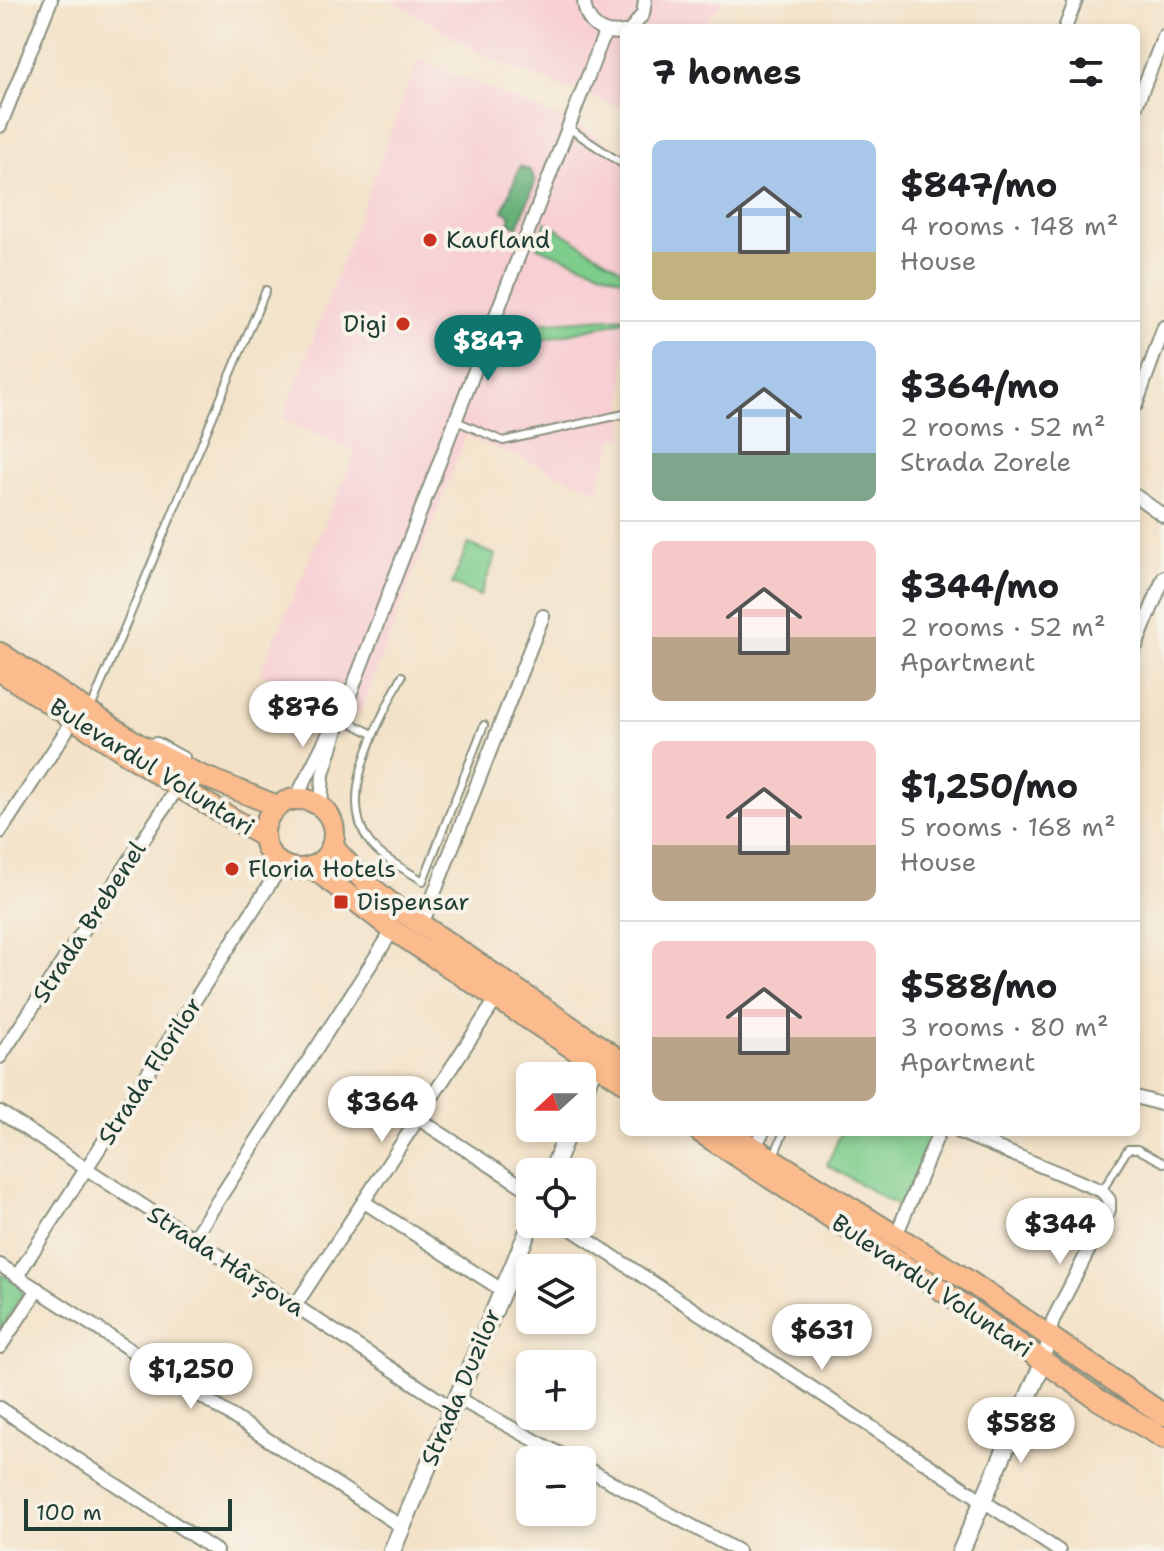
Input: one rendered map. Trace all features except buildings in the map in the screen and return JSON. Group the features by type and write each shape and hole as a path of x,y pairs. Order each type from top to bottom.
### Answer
{"highway":[{"name":"Bulevardul Voluntari","path":"0,653 178,787 264,837"},
{"name":"Bulevardul Voluntari","path":"0,671 209,779 287,802 321,806"},
{"name":"Bulevardul Voluntari","path":"282,865 267,848 264,837 266,820 287,802"},
{"path":"312,867 332,846 333,824 321,806"},
{"path":"332,846 366,883 421,927 620,1060"},
{"path":"282,865 312,867 393,930 593,1062"},
{"path":"596,1064 620,1079"},
{"name":"Bulevardul Voluntari","path":"706,1136 934,1285 1043,1363 1164,1438"},
{"name":"Bulevardul Voluntari","path":"758,1140 772,1160 967,1280 1164,1415"}],"street":[{"path":"0,126 51,0"},
{"path":"584,0 590,21 605,32 620,32"},
{"path":"635,24 643,14 645,0"},
{"path":"1067,24 1076,0"},
{"path":"321,806 323,774 340,720 605,32"},
{"path":"1140,96 1164,36"},
{"path":"1140,394 1164,327"},
{"path":"1140,499 1164,516"},
{"path":"1140,636 1164,577"},
{"path":"421,927 543,616"},
{"path":"0,832 82,715"},
{"path":"287,802 340,720"},
{"name":"Strada Brebenel","path":"0,1057 178,787"},
{"name":"Strada Florilor","path":"17,1276 282,865"},
{"path":"193,1239 393,930"},
{"path":"295,1306 420,1120 497,998"},
{"path":"1140,1098 1164,1105"},
{"name":"Strada Hârșova","path":"0,1112 295,1306 455,1403 543,1446"},
{"path":"420,1120 516,1182"},
{"path":"895,1238 937,1136"},
{"path":"961,1551 1043,1363 1053,1320 1109,1210 1109,1200 1102,1191 969,1136"},
{"path":"364,1202 502,1290"},
{"name":"Strada Duzilor","path":"392,1551 525,1238"},
{"path":"585,1238 1059,1551"},
{"path":"0,1265 402,1527"},
{"path":"0,1347 38,1289"},
{"path":"0,1408 216,1551"},
{"path":"596,1474 738,1551"}],"lane":[{"path":"570,129 620,162"},
{"path":"82,715 266,290"},
{"path":"454,420 503,441 620,415"},
{"path":"402,676 373,734 356,794 366,839 378,852 423,881 484,725"},
{"path":"340,720 373,734"},
{"path":"772,1160 782,1136"},
{"path":"1102,1191 1128,1149 1137,1149 1164,1163"}],"shaded area":[{"path":"391,0 724,0 705,24 620,24 620,108 496,62"},
{"path":"418,59 584,128 620,151 620,439 615,438 597,490 466,436 361,711 260,673 356,452 283,419"}],"green space":[{"path":"520,166 531,171 535,182 518,227 509,223 511,215 503,211"},
{"path":"546,222 620,268 620,278 537,247"},
{"path":"620,317 620,322 498,350 507,325"},
{"path":"468,544 496,555 480,596 452,584"},
{"path":"839,1136 930,1136 901,1208 827,1165"},
{"path":"2,1274 21,1286 22,1295 0,1331"}],"place":[{"name":"Kaufland","path":"430,240"},
{"name":"Digi","path":"403,324"},
{"name":"Floria Hotels","path":"232,869"},
{"name":"Dispensar","path":"341,902"}]}
